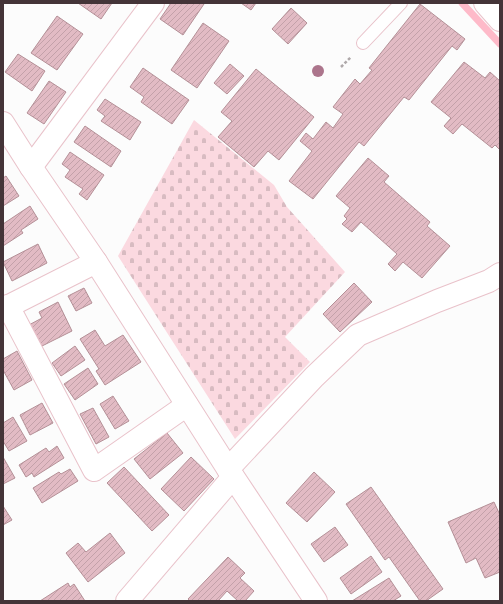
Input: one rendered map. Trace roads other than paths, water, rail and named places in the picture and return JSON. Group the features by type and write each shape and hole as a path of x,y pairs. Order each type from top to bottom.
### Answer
{"street":[{"path":"31,167 153,3"},
{"path":"485,3 500,20"},
{"path":"3,123 96,262 230,473 316,601"},
{"path":"96,262 5,308 94,470 188,405"},
{"path":"127,601 230,473 314,376 358,336 437,301 489,281 500,274"}],"lane":[{"path":"364,43 401,3"}],"waterway":[{"path":"462,3 500,44"}]}
